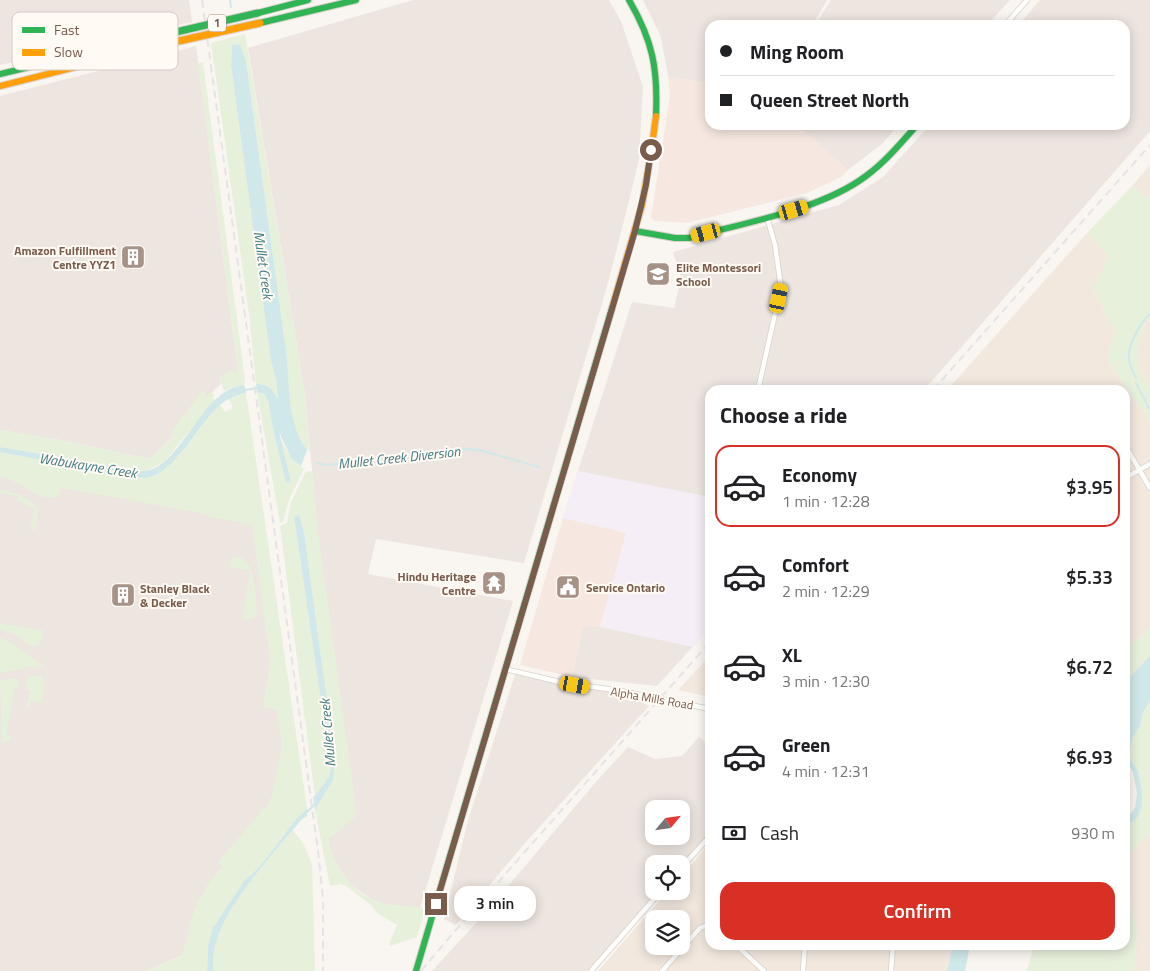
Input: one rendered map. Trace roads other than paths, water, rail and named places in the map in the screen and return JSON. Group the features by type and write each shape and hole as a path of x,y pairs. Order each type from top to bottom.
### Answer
{"main road":[{"name":"1","path":"178,32 308,0"},
{"name":"1","path":"178,41 356,0"},
{"path":"416,971 635,231 648,168 657,85 655,63 649,40 629,0"},
{"name":"1","path":"0,74 17,70"},
{"name":"1","path":"0,86 64,70"},
{"path":"635,231 675,238 689,238 807,206 857,182 890,156 913,130"}],"street":[{"path":"1009,20 1027,0"},
{"path":"759,385 782,287 775,245 767,217"},
{"path":"1130,454 1150,488"},
{"path":"1130,475 1150,464"},
{"name":"Alpha Mills Road","path":"506,669 560,682 705,708"},
{"path":"690,858 705,842"},
{"path":"591,971 653,900"},
{"path":"662,971 700,928 705,926"},
{"path":"741,950 764,971"},
{"path":"803,971 804,950"},
{"path":"891,971 893,950"}],"water":[{"path":"240,44 246,61 286,350 292,415 300,439 307,450 301,466 291,458 279,432 291,482 286,483 268,401 264,394 257,392 256,384 270,388 278,400 276,379 271,361 231,65 232,45"},
{"path":"244,385 246,393 222,404 211,414 166,468 146,478 131,477 0,452 0,447 145,471 158,466 170,456 216,400 229,390"},
{"path":"299,515 304,531 333,746 333,780 315,810 313,797 329,777 331,770 294,517"},
{"path":"1150,656 1150,701 1143,712 1141,724 1132,739 1130,751 1130,677"},
{"path":"1130,759 1138,771 1142,792 1142,806 1137,818 1130,823 1130,815 1135,808 1137,793 1133,772 1130,768"},
{"path":"307,808 307,816 301,820 238,898 220,932 213,956 213,971 207,971 208,945 213,928 245,880 262,863"},
{"path":"952,950 969,950 965,971 947,971"}],"waterway":[{"name":"Mullet Creek","path":"230,0 231,7"},
{"path":"1136,378 1129,360 1130,348 1138,329 1150,314"},
{"path":"1136,383 1149,408"},
{"name":"Wabukayne Creek","path":"245,390 257,388"},
{"name":"Mullet Creek Diversion","path":"316,463 327,465 466,449 479,450 539,467"},
{"name":"Mullet Creek","path":"306,813 315,804"}],"railway":[{"path":"202,0 318,851 323,899 323,971"},
{"path":"937,385 1150,145"},
{"path":"421,971 705,648"}],"place":[{"name":"Amazon Fulfillment Centre YYZ1","path":"133,257"},
{"name":"Elite Montessori School","path":"658,274"},
{"name":"Hindu Heritage Centre","path":"494,583"},
{"name":"Service Ontario","path":"568,587"},
{"name":"Stanley Black & Decker","path":"123,595"}]}
